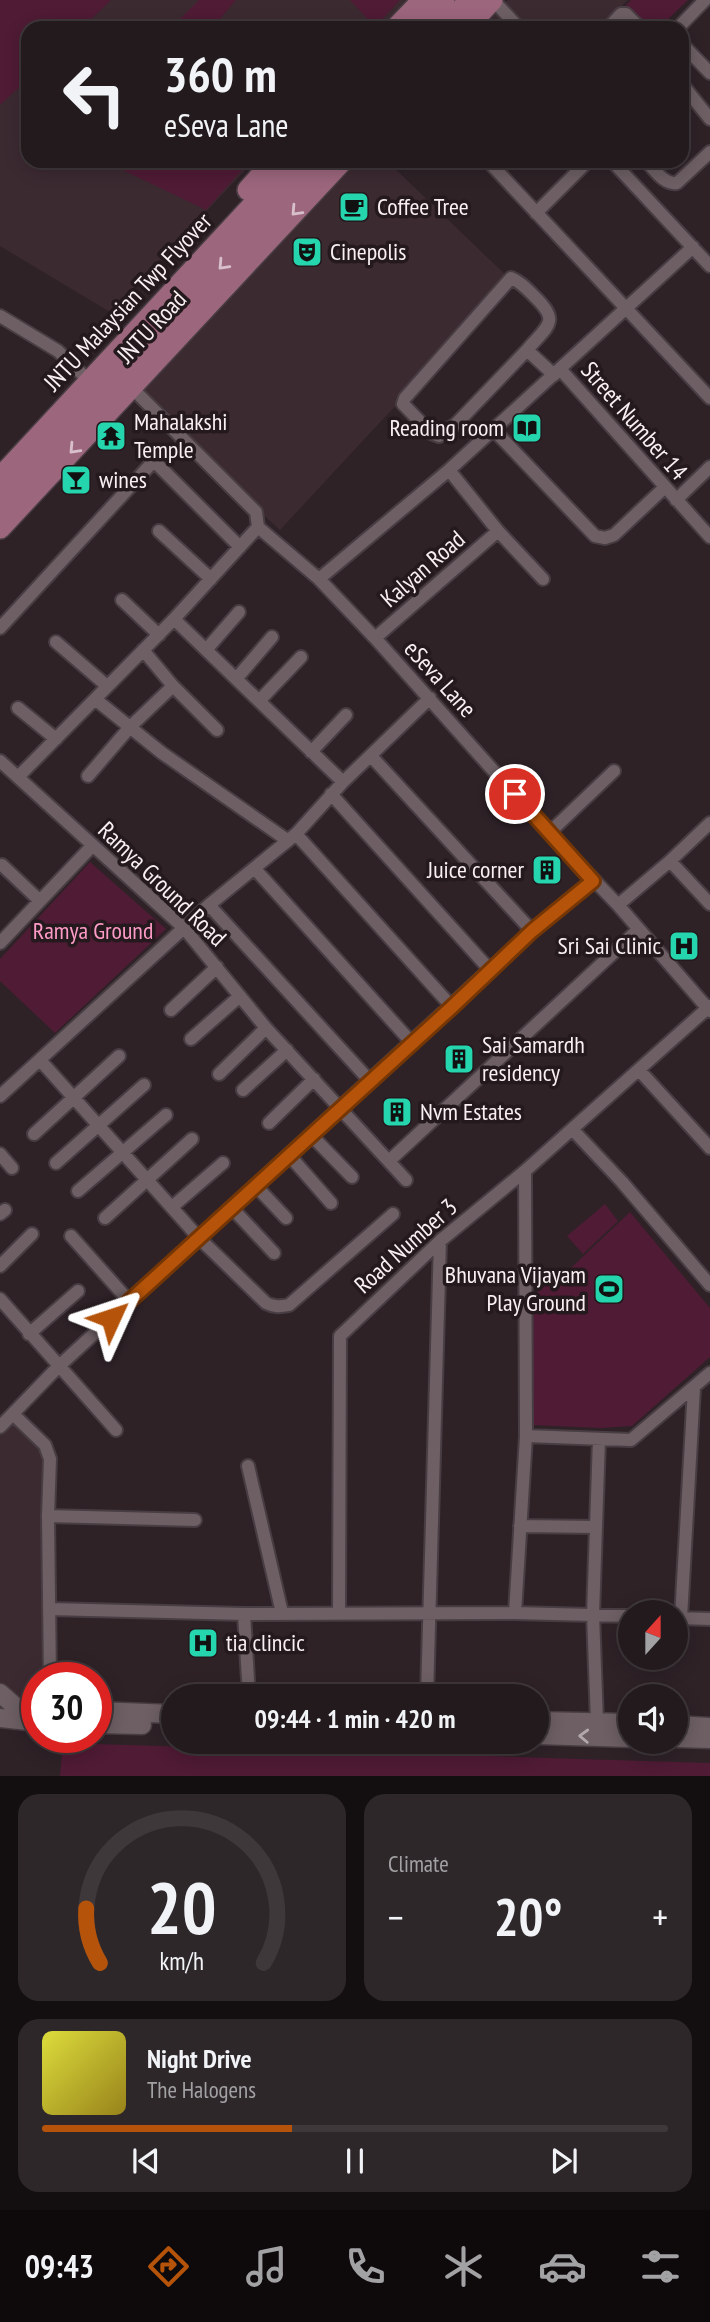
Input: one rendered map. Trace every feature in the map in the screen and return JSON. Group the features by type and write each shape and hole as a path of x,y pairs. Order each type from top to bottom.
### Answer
{"main road":[{"path":"403,21 423,0"},
{"path":"424,21 444,0"},
{"path":"474,18 492,0"},
{"name":"JNTU Road","path":"0,464 268,168"},
{"name":"JNTU Malaysian Twp Flyover","path":"0,478 288,168"},
{"name":"JNTU Malaysian Twp Flyover","path":"0,504 313,168"},
{"name":"JNTU Road","path":"0,528 336,168"},
{"path":"0,1693 21,1708"},
{"path":"112,1712 161,1714"},
{"path":"0,1718 21,1720"},
{"path":"549,1721 618,1723"},
{"path":"112,1724 161,1725"},
{"path":"688,1726 710,1727"},
{"path":"549,1735 618,1738"},
{"path":"688,1738 710,1739"}],"street":[{"path":"492,0 512,21"},
{"path":"684,21 705,0"},
{"path":"614,21 621,14 626,14 633,21"},
{"path":"689,51 710,73"},
{"path":"689,93 710,119"},
{"path":"653,168 667,183 677,183 710,152"},
{"path":"494,168 710,398"},
{"path":"536,213 580,168"},
{"path":"619,168 710,266"},
{"path":"319,579 449,470 693,247"},
{"path":"511,278 519,281 551,316 549,324 527,350 456,424 439,436 431,433 403,404 405,398 511,278"},
{"path":"0,316 58,351 82,374"},
{"name":"Street Number 14","path":"527,350 557,372 710,537"},
{"name":"eSeva Lane","path":"132,388 256,512 258,527 319,579 375,638 709,1008"},
{"path":"493,429 595,536 605,538 614,535 664,488"},
{"path":"0,628 151,464 156,463 240,547"},
{"path":"676,500 710,467"},
{"path":"449,470 498,531 543,579"},
{"path":"18,777 159,635 258,527"},
{"path":"159,531 211,579"},
{"name":"Kalyan Road","path":"375,638 498,531"},
{"path":"122,600 159,635"},
{"path":"206,650 239,612"},
{"path":"174,619 342,782"},
{"path":"236,679 272,637"},
{"path":"56,642 107,686"},
{"path":"143,650 173,686 217,730"},
{"path":"258,701 301,657"},
{"path":"88,776 130,727 173,686"},
{"path":"0,1096 209,905 292,837 342,782 430,698"},
{"path":"95,699 162,753 292,837 452,1007"},
{"path":"18,708 56,739"},
{"path":"311,752 346,715"},
{"path":"371,756 532,931"},
{"name":"Ramya Ground Road","path":"0,761 184,928 265,1028 406,1180"},
{"path":"549,833 614,771"},
{"path":"331,794 490,970"},
{"path":"618,905 707,832"},
{"path":"0,943 93,845"},
{"path":"670,861 710,904"},
{"path":"2,865 40,901"},
{"path":"255,869 412,1043"},
{"path":"0,1427 58,1367 129,1301 532,931 593,881"},
{"path":"209,905 370,1081"},
{"path":"389,1161 638,930"},
{"path":"171,1010 217,967"},
{"path":"191,1039 240,996"},
{"name":"Road Number 3","path":"340,1613 340,1336 440,1241 525,1171 709,1008"},
{"path":"219,1074 265,1028"},
{"path":"243,1090 287,1050"},
{"path":"34,1134 119,1056"},
{"path":"40,1060 100,1124 199,1238 266,1303 281,1307 289,1305 393,1213"},
{"path":"639,1070 710,1148"},
{"path":"269,1123 314,1079"},
{"path":"56,1163 144,1085"},
{"path":"78,1191 166,1115"},
{"path":"572,1129 622,1182 710,1285"},
{"path":"311,1135 352,1177"},
{"path":"105,1218 192,1139"},
{"path":"0,1154 12,1168"},
{"path":"289,1155 331,1203"},
{"path":"172,1207 223,1163"},
{"path":"515,1613 526,1436 525,1171"},
{"path":"256,1186 286,1218"},
{"path":"232,1208 274,1253"},
{"path":"0,1265 32,1234"},
{"path":"71,1236 129,1301"},
{"path":"427,1684 440,1241"},
{"path":"29,1334 78,1291"},
{"path":"0,1299 116,1430"},
{"path":"526,1436 631,1440 710,1373"},
{"path":"679,1600 694,1388"},
{"path":"13,1414 45,1445 50,1459 50,1662"},
{"path":"597,1722 593,1615 599,1439"},
{"path":"248,1466 282,1614"},
{"path":"48,1516 195,1520"},
{"path":"520,1526 596,1527"},
{"path":"50,1609 244,1614 515,1613 618,1616"},
{"path":"244,1614 248,1684"},
{"path":"688,1618 710,1619"}],"shaded area":[{"path":"0,0 408,0 388,21 21,21 21,168 247,168 110,312 0,246"},
{"path":"508,0 628,0 606,21 489,19"},
{"path":"352,168 394,168 515,284 384,418 280,530 133,396 237,284"},
{"path":"13,1414 45,1445 50,1662 21,1662 21,1702 0,1693 0,1427"}],"green space":[{"path":"0,0 111,0 89,21 21,21 21,86 0,105"},
{"path":"199,0 236,0 218,21 178,21"},
{"path":"350,0 400,0 381,21 369,21"},
{"path":"631,0 688,0 666,21 630,21 621,10"},
{"path":"119,168 244,168 206,210"},
{"name":"Ramya Ground","path":"90,862 166,929 55,1033 0,981 0,959"},
{"path":"605,1204 618,1221 583,1254 567,1236"},
{"path":"630,1212 710,1308 710,1357 632,1426 601,1428 531,1425 530,1297 573,1266"},
{"path":"112,1745 161,1746 161,1754 419,1754 710,1763 710,1776 60,1776 62,1753 112,1753"}],"place":[{"name":"Coffee Tree","path":"354,207"},
{"name":"Cinepolis","path":"307,252"},
{"name":"Reading room","path":"527,428"},
{"name":"Mahalakshi Temple","path":"111,436"},
{"name":"wines","path":"76,480"},
{"name":"Juice corner","path":"547,870"},
{"name":"Sri Sai Clinic","path":"684,946"},
{"name":"Sai Samardh residency","path":"459,1059"},
{"name":"Nvm Estates","path":"397,1112"},
{"name":"Bhuvana Vijayam Play Ground","path":"609,1289"},
{"name":"tia clincic","path":"203,1643"}],"route":[{"path":"111,1318 532,931 593,881 515,794"}]}
